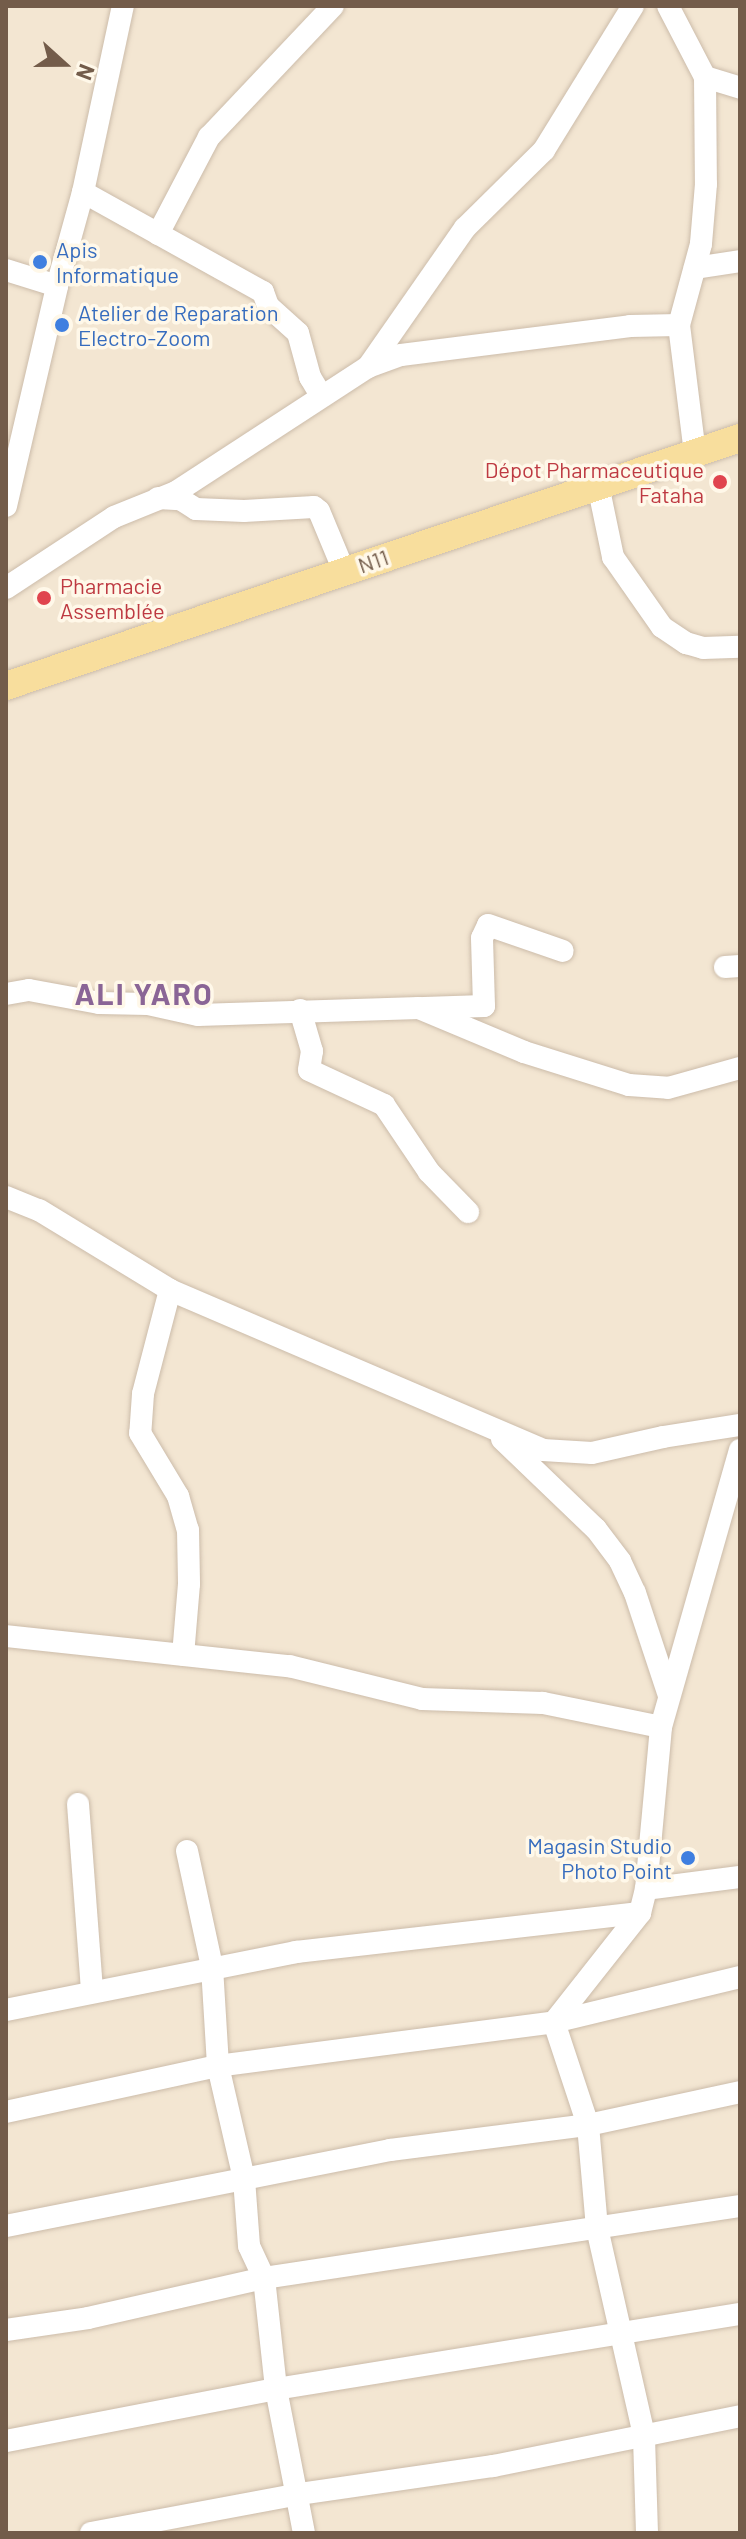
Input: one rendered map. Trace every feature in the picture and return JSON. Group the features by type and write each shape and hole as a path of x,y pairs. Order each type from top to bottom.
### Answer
{"main road":[{"name":"N11","path":"6,686 740,438"}],"street":[{"path":"7,497 57,286 83,192 123,6"},
{"path":"158,234 209,137 333,6"},
{"path":"368,367 465,228 544,150 633,6"},
{"path":"668,6 705,77 706,184 701,244 679,325 695,453"},
{"path":"705,77 740,88"},
{"path":"83,192 263,292 268,306 298,333 310,377 321,395"},
{"path":"695,268 740,261"},
{"path":"6,270 57,286"},
{"path":"6,588 114,517 176,492 368,367 401,355 630,326 679,325"},
{"path":"598,485 613,557 627,583 662,627 686,643 703,648 740,647"},
{"path":"157,498 180,499 196,509 232,511 314,507 344,571"},
{"path":"6,994 29,990 99,1003 148,1004 198,1015 484,1006 482,938 488,925 563,951"},
{"path":"419,1008 524,1052 629,1085 668,1088 740,1068"},
{"path":"300,1010 312,1051 309,1070 384,1105 429,1172 468,1212"},
{"path":"6,1197 39,1210 170,1290 543,1450 592,1453 663,1437 740,1425"},
{"path":"170,1290 143,1394 140,1433 178,1496 188,1530 189,1584 183,1655"},
{"path":"494,1431 596,1529 620,1561 635,1593 668,1693"},
{"path":"554,2022 640,1913 646,1889 661,1727 668,1693 740,1450"},
{"path":"6,1636 289,1666 422,1699 543,1703 661,1727"},
{"path":"78,1804 92,1991"},
{"path":"187,1851 212,1967 218,2066 244,2179 249,2246 264,2278 276,2389 299,2494 304,2533"},
{"path":"646,1889 740,1877"},
{"path":"6,2010 296,1952 640,1913"},
{"path":"6,2112 218,2066 554,2022 740,1977"},
{"path":"554,2022 588,2125 597,2228 644,2435 647,2533"},
{"path":"6,2226 390,2150 588,2125 740,2092"},
{"path":"6,2330 88,2318 264,2278 740,2206"},
{"path":"6,2441 276,2389 740,2314"},
{"path":"91,2533 299,2494 493,2466 740,2416"}],"shaded area":[{"path":"6,6 740,6 740,2533 6,2533"}],"place":[{"name":"Apis Informatique","path":"40,262"},
{"name":"Atelier de Reparation Electro-Zoom","path":"62,325"},
{"name":"Dépot Pharmaceutique Fataha","path":"720,482"},
{"name":"Pharmacie Assemblée","path":"44,598"},
{"name":"Magasin Studio Photo Point","path":"688,1858"}],"district":[{"name":"ALI YARO","path":"144,993"}]}
